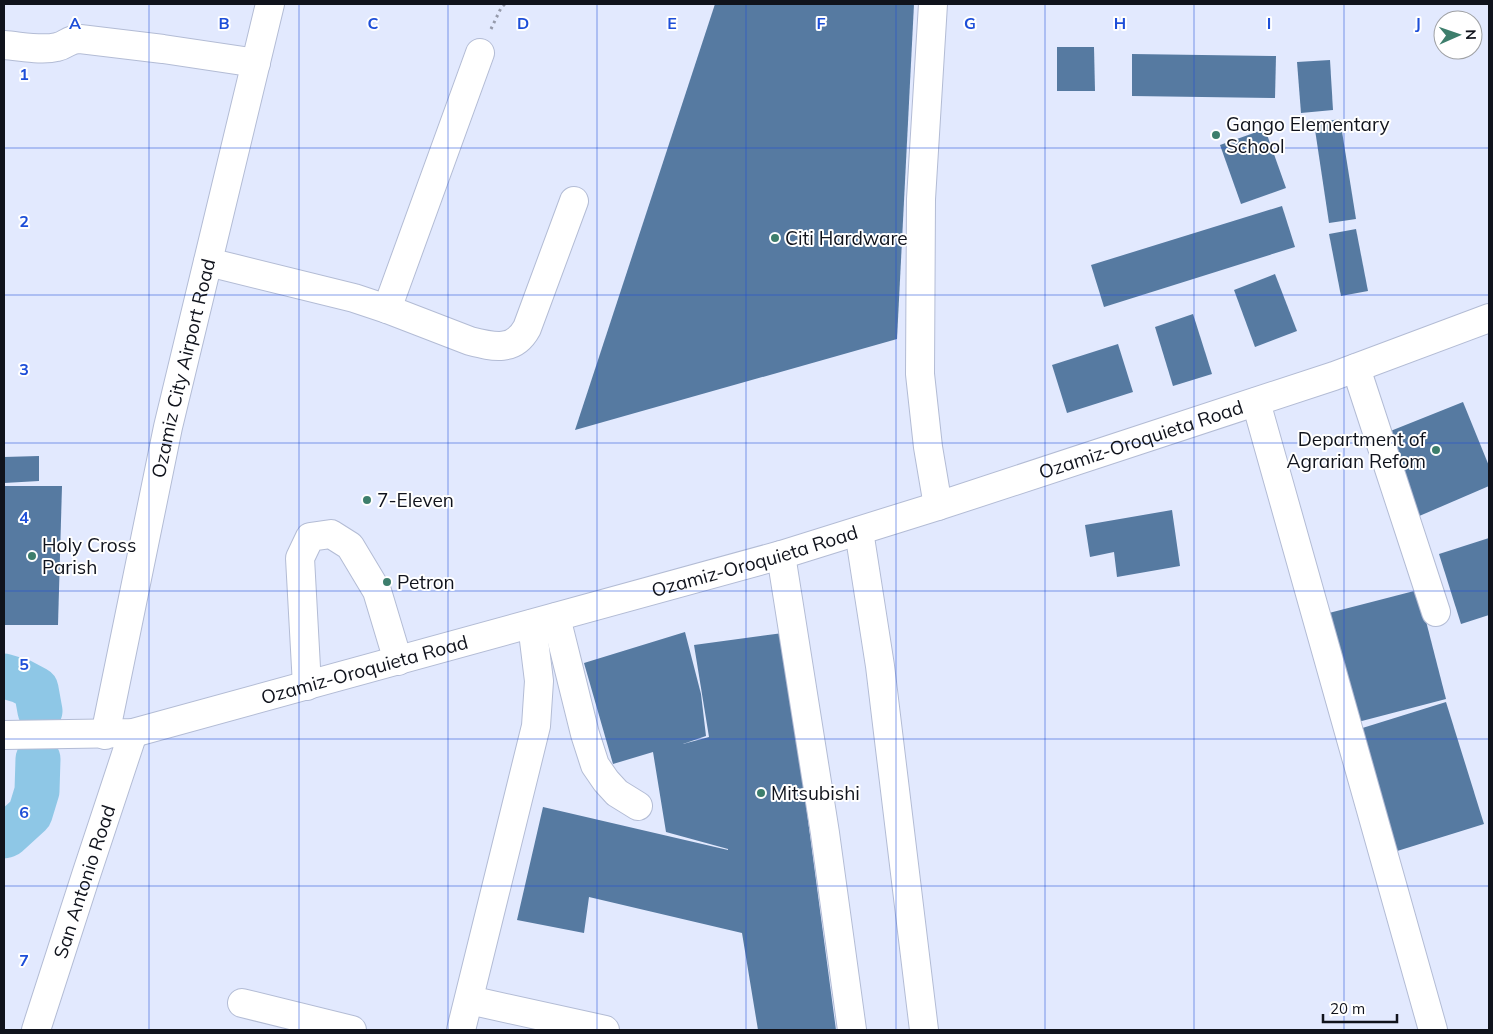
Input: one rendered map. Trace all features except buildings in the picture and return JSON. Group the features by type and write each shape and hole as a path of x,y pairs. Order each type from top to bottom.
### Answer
{"street":[{"name":"Ozamiz City Airport Road","path":"105,735 168,427 270,4"},
{"path":"933,4 921,199 920,374 928,447 938,506"},
{"path":"4,45 52,48 62,45 69,40 80,39 256,63"},
{"path":"387,308 480,53"},
{"path":"208,262 354,298 387,308 470,341 482,344 505,345 518,341 527,328 574,201"},
{"name":"Ozamiz-Oroquieta Road","path":"4,735 105,735 134,733 781,556 1256,402 1356,368 1489,318"},
{"path":"1356,368 1436,612"},
{"path":"1256,402 1433,1030"},
{"path":"858,531 880,666 924,1030"},
{"path":"307,686 300,558 310,537 331,534 350,546 377,591 398,661"},
{"path":"781,556 825,833 852,1030"},
{"path":"544,621 586,734 595,765 606,782 638,806"},
{"path":"461,1030 536,726 544,621"},
{"name":"San Antonio Road","path":"36,1030 134,733"},
{"path":"469,1000 590,1029"},
{"path":"242,1003 352,1030"}],"waterway":[{"path":"4,676 21,681 36,689 40,711"},
{"path":"4,836 30,814 37,791 38,759"}],"place":[{"name":"Gango Elementary School","path":"1216,135"},
{"name":"Citi Hardware","path":"775,238"},
{"name":"Department of Agrarian Refom","path":"1436,450"},
{"name":"7-Eleven","path":"367,500"},
{"name":"Holy Cross Parish","path":"32,556"},
{"name":"Petron","path":"387,582"},
{"name":"Mitsubishi","path":"761,793"}]}
